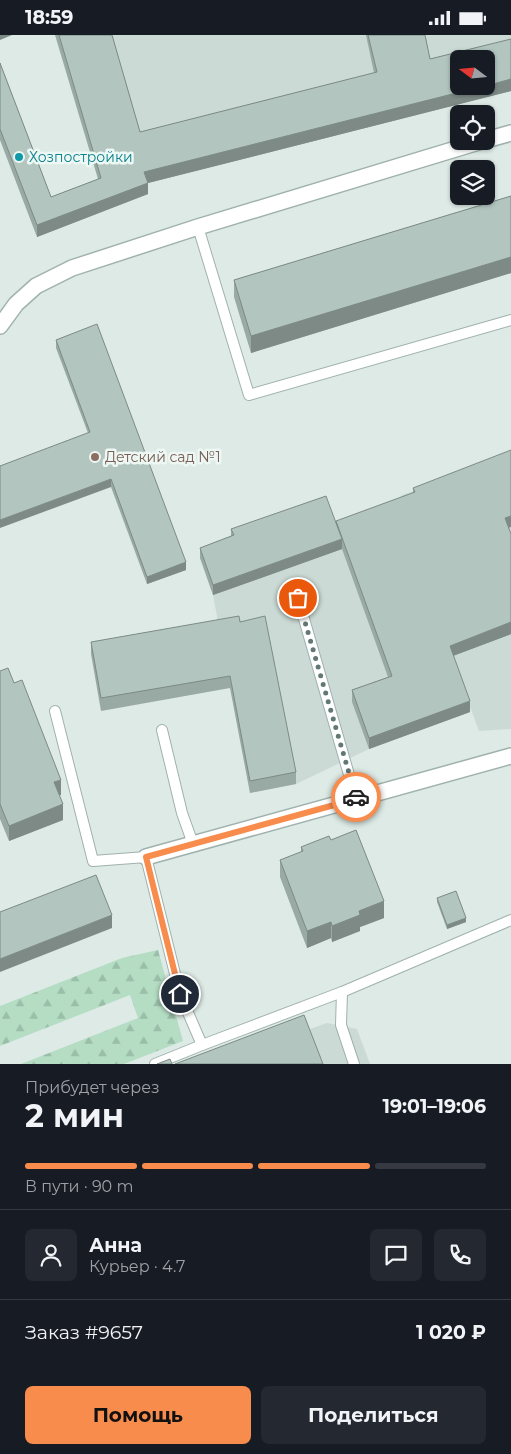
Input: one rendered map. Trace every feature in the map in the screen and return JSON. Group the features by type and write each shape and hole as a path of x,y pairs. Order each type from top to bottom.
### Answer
{"street":[{"path":"495,137 511,133"},
{"path":"0,326 16,304 36,286 72,267 452,150"},
{"path":"146,857 511,756"}],"lane":[{"path":"198,227 249,395 511,320"},
{"path":"298,598 356,799"},
{"path":"55,711 93,861 146,857 180,994 202,1045"},
{"path":"162,730 182,813 193,844"},
{"path":"155,1064 342,992 511,920"},
{"path":"342,992 340,1025 354,1064"}],"shaded area":[{"path":"108,35 511,35 511,50 495,53 495,50 450,50 450,61 141,144"},
{"path":"511,458 511,729 479,731 396,506 402,495"},
{"path":"396,510 470,712 369,749 296,784 250,793 213,595 200,558 336,532"},
{"path":"327,1023 357,1029 370,1064 210,1064"}],"green space":[{"path":"158,950 183,1041 124,1064 21,1064 138,1018 130,995 0,1046 0,1006 122,958"}],"building":[{"path":"59,35 112,35 140,132 377,72 368,35 425,35 430,59 450,54 450,95 144,172 148,183 37,225 0,129 0,63 51,197 101,178"},
{"path":"511,39 511,79 495,83 495,50 466,50"},
{"path":"511,196 511,257 251,336 234,280 481,205 495,205 495,201"},
{"name":"Детский сад №1","path":"97,324 186,562 147,577 111,479 0,520 0,466 90,432 56,340"},
{"path":"511,450 511,516 505,518 511,534 511,622 450,646 470,701 369,738 352,690 392,676 336,521 415,492 413,488"},
{"path":"326,496 342,539 213,585 200,548 234,535 231,529"},
{"path":"239,616 240,622 265,616 296,772 250,781 230,676 101,698 91,642"},
{"path":"8,668 14,683 22,680 61,780 54,782 63,804 9,826 0,804 0,671"},
{"path":"356,830 384,901 359,911 360,915 332,926 331,922 307,931 280,860 303,851 301,847 329,836 331,840"},
{"path":"96,875 112,915 0,959 0,912"},
{"path":"456,891 466,918 447,925 437,898"},
{"path":"304,1015 323,1064 175,1064"},
{"path":"170,1059 172,1064 157,1064"}],"way so far":[{"path":"298,598 356,797"}],"place":[{"name":"Хозпостройки","path":"19,157"},
{"name":"Детский сад №1","path":"95,457"}],"route":[{"path":"180,994 146,857 356,799 356,797"}]}
